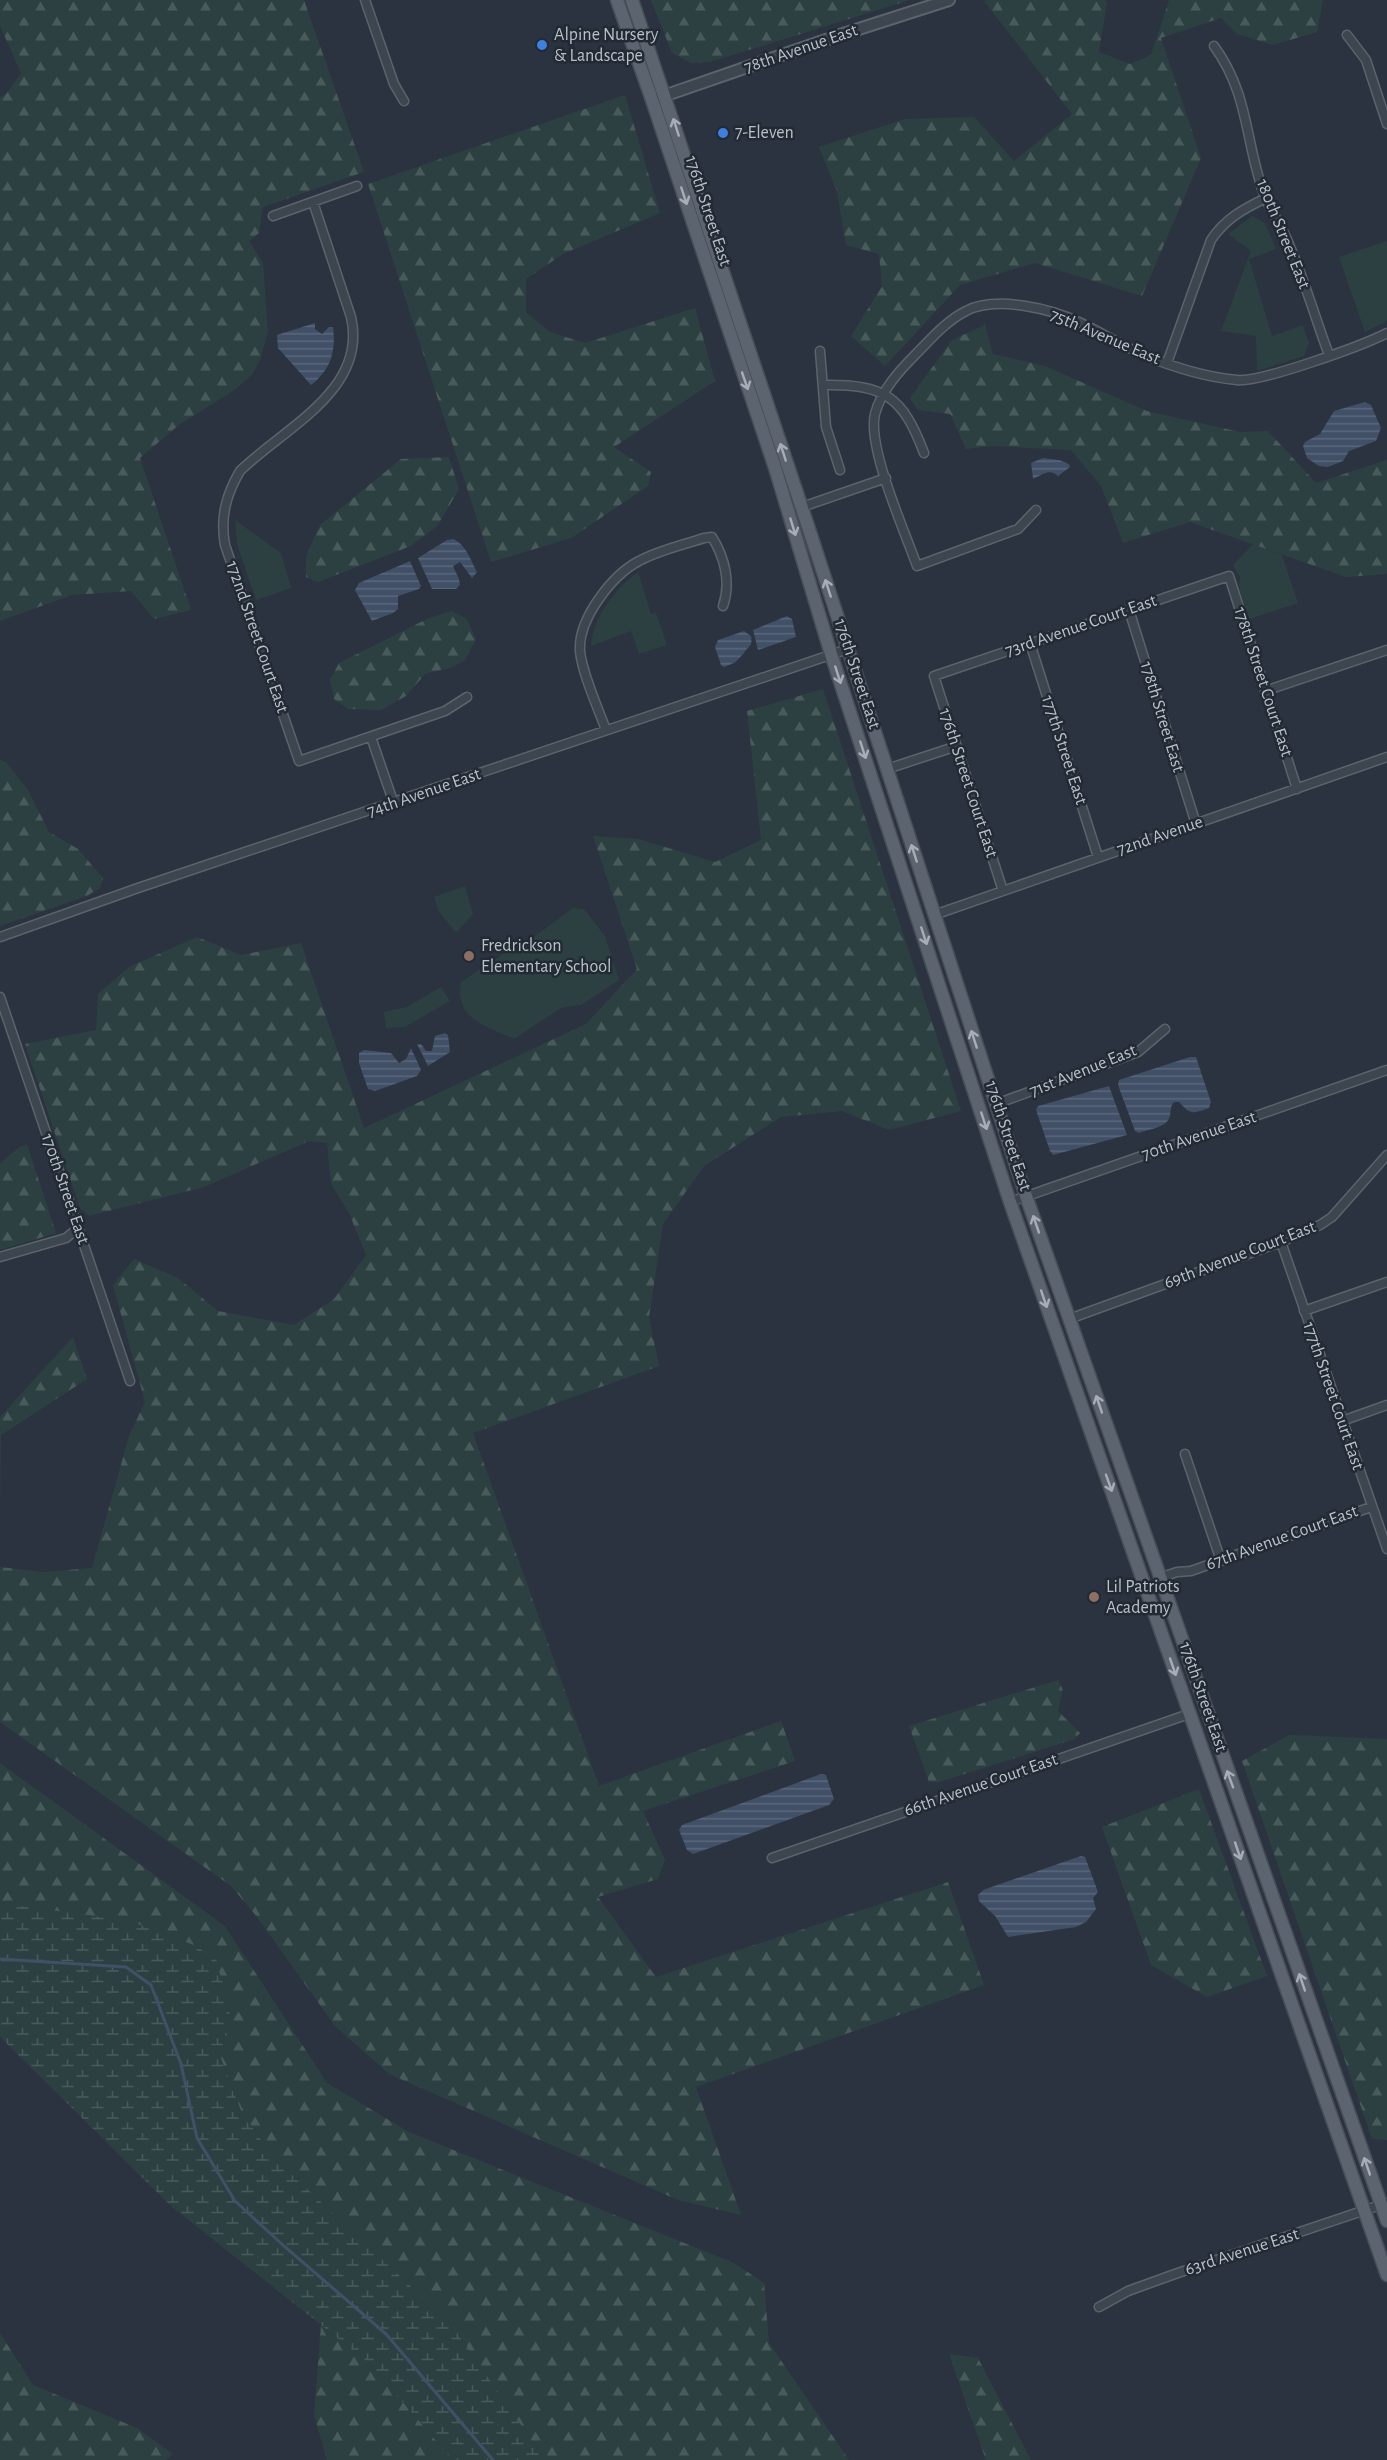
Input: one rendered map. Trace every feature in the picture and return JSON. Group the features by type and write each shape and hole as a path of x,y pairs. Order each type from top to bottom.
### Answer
{"main road":[{"name":"176th Street East","path":"617,0 776,471 831,654 1010,1202 1387,2275"},
{"name":"176th Street East","path":"632,0 802,507 1026,1196 1159,1578 1384,2204 1387,2221"},
{"path":"776,471 792,502 802,507"},
{"path":"1212,1779 1240,1829 1244,1832 1249,1831"}],"street":[{"path":"365,0 394,84 404,100"},
{"name":"78th Avenue East","path":"652,100 829,38 950,0"},
{"path":"1347,35 1366,60 1387,124"},
{"name":"180th Street East","path":"1214,46 1229,67 1246,116 1256,166 1266,198 1289,243 1329,355"},
{"path":"273,216 357,186"},
{"path":"1167,363 1211,240 1219,228 1232,216 1266,198"},
{"name":"172nd Street Court East","path":"313,202 351,317 354,330 351,358 343,377 329,395 240,471 231,487 224,511 223,532 225,545 299,761 371,737"},
{"name":"75th Avenue East","path":"1036,510 1018,529 917,566 886,478 874,432 875,415 884,394 901,369 947,323 968,309 990,304 1028,306 1078,321 1137,352 1167,363 1239,381 1263,378 1387,333"},
{"path":"820,351 826,427 840,470"},
{"path":"824,385 863,387 884,394 913,423 924,453"},
{"path":"802,507 886,478"},
{"path":"606,730 580,651 582,632 587,618 609,586 628,567 659,553 712,537 717,545 728,579 729,591 723,606"},
{"name":"73rd Avenue Court East","path":"934,676 1229,576"},
{"name":"178th Street Court East","path":"1229,576 1297,789"},
{"name":"178th Street East","path":"1129,610 1196,824"},
{"name":"177th Street East","path":"1030,643 1098,858"},
{"name":"74th Avenue East","path":"0,937 138,888 394,804 848,649"},
{"path":"1265,691 1387,650"},
{"name":"176th Street Court East","path":"934,676 1003,891"},
{"path":"394,804 371,737 445,711 467,697"},
{"path":"887,769 957,746"},
{"name":"72nd Avenue","path":"934,915 1387,757"},
{"name":"170th Street East","path":"0,997 130,1381"},
{"name":"71st Avenue East","path":"996,1104 1138,1052 1165,1029"},
{"name":"70th Avenue East","path":"1010,1202 1387,1070"},
{"name":"69th Avenue Court East","path":"1069,1319 1281,1242 1320,1225 1332,1217 1387,1155"},
{"path":"0,1257 66,1238 78,1228"},
{"name":"177th Street Court East","path":"1281,1242 1371,1507 1384,1531 1387,1549"},
{"path":"1304,1311 1387,1282"},
{"path":"1342,1420 1387,1405"},
{"path":"1185,1454 1221,1561"},
{"name":"67th Avenue Court East","path":"1159,1578 1221,1561 1371,1507"},
{"name":"66th Avenue Court East","path":"772,1858 1189,1714"},
{"name":"63rd Avenue East","path":"1099,2307 1128,2291 1175,2274 1384,2204"}],"green space":[{"path":"0,0 304,0 364,172 263,207 259,233 249,241 263,263 268,332 260,360 252,375 233,391 180,424 140,458 191,610 154,619 131,591 72,595 0,621 0,97 6,94 21,73 0,26"},
{"path":"651,0 910,0 710,62 691,63 672,53"},
{"path":"1104,0 1107,2 1099,52 1130,64 1151,55 1169,0 1323,0 1317,32 1273,45 1237,34 1221,18 1161,38 1201,158 1142,296 1035,263 960,285 885,366 851,336 882,286 879,254 846,245 837,191 819,147 905,119 974,117 1014,161 1072,114 984,1"},
{"path":"625,95 660,213 563,254 526,279 526,312 550,332 585,343 695,308 715,381 614,447 651,472 648,486 571,538 491,562 368,184"},
{"path":"1252,216 1265,223 1276,249 1249,259 1272,336 1303,325 1309,344 1304,356 1257,371 1256,336 1221,331 1251,251 1228,234"},
{"path":"1387,241 1387,321 1365,332 1339,257"},
{"path":"985,325 993,354 1045,366 1147,411 1240,432 1268,431 1316,483 1387,460 1387,574 1346,577 1190,522 1123,543 1101,486 1071,450 993,446 966,449 950,414 918,410 910,398 952,340"},
{"path":"449,457 459,489 438,525 411,546 318,582 306,577 306,556 320,525 401,459"},
{"path":"235,520 281,553 291,588 256,600 237,544"},
{"path":"1253,544 1282,555 1298,603 1249,619 1239,588 1240,577 1233,565"},
{"path":"638,572 651,614 656,613 667,645 639,654 631,631 591,646 596,624 607,604"},
{"path":"451,611 466,618 476,639 465,660 453,667 425,674 406,696 381,710 348,709 334,699 330,680 339,663 427,619"},
{"path":"823,689 961,1111 889,1130 842,1111 781,1117 704,1166 663,1224 649,1317 659,1366 473,1433 599,1786 781,1721 795,1761 643,1811 665,1860 658,1879 598,1897 656,1977 948,1882 984,1985 696,2087 741,2215 678,2200 389,2074 335,2026 257,1917 231,1886 0,1722 0,1567 43,1572 92,1568 129,1436 145,1402 113,1285 134,1259 178,1278 218,1311 294,1325 334,1299 366,1255 349,1213 331,1184 327,1143 309,1141 204,1187 89,1216 80,1208 25,1044 96,1030 98,994 129,967 197,937 241,955 301,943 364,1128 586,1024 637,969 593,836 638,839 715,862 761,840 747,711"},
{"path":"0,760 6,762 28,790 49,832 78,849 103,878 100,888 87,896 0,926"},
{"path":"465,886 473,914 456,933 438,910 434,897"},
{"path":"573,908 584,909 605,936 619,980 581,1005 561,1008 514,1039 475,1020 463,1005 460,995 461,982 508,951 511,953 515,951"},
{"path":"441,987 450,1001 405,1027 386,1028 384,1012 407,1007"},
{"path":"27,1144 56,1233 0,1250 0,1163 18,1148"},
{"path":"73,1337 87,1379 1,1435 0,1507 0,1417"},
{"path":"1058,1680 1063,1690 1058,1711 1080,1733 1075,1739 939,1782 929,1782 909,1726"},
{"path":"1289,1735 1387,1739 1387,2140 1372,2139 1242,1761"},
{"path":"0,1763 225,1926 327,2083 409,2132 734,2263 764,2283 769,2343 849,2460 545,2460 451,2324 273,2157 241,2111 220,2056 230,2012 54,1912 0,1903"},
{"path":"1199,1789 1267,1976 1207,1997 1151,1965 1102,1827"},
{"path":"0,1903 130,1921 194,1945 216,1959 230,2012 220,2056 241,2111 273,2157 451,2324 545,2460 453,2460 369,2363 171,2206 0,2037"},
{"path":"321,2325 369,2363 453,2460 327,2460 314,2415"},
{"path":"0,2333 33,2385 137,2428 173,2454 166,2460 0,2460"},
{"path":"949,2354 978,2358 1031,2460 986,2460"}],"water":[{"path":"315,323 315,329 322,334 329,327 333,327 334,344 328,366 311,385 278,348 277,335"},
{"path":"1365,402 1371,405 1381,428 1376,441 1349,451 1343,461 1328,467 1319,466 1307,458 1303,446 1305,442 1320,434 1334,411"},
{"path":"1043,458 1059,460 1069,464 1070,467 1058,476 1048,472 1033,479 1031,463"},
{"path":"453,539 465,549 477,572 472,578 460,562 453,566 460,585 456,589 432,589 418,558 447,540"},
{"path":"410,561 421,586 419,589 398,596 398,609 393,613 372,621 355,590 359,583"},
{"path":"787,616 792,619 796,637 758,650 753,630"},
{"path":"744,631 751,636 751,644 737,661 724,667 721,665 715,647 718,640"},
{"path":"445,1033 448,1035 450,1052 428,1066 417,1044 421,1044 426,1051 432,1051 435,1036"},
{"path":"411,1048 421,1070 417,1076 375,1091 368,1089 359,1063 359,1053 364,1050 391,1053 399,1063 406,1059"},
{"path":"1196,1057 1211,1102 1209,1108 1192,1112 1179,1102 1174,1102 1170,1116 1165,1123 1139,1133 1135,1131 1118,1085 1119,1080"},
{"path":"1109,1086 1127,1135 1053,1155 1036,1110 1038,1106"},
{"path":"821,1774 826,1775 834,1799 829,1805 693,1854 687,1850 679,1830 682,1825"},
{"path":"1081,1856 1085,1857 1098,1892 1093,1898 1096,1909 1086,1922 1076,1927 1008,1937 996,1917 979,1901 978,1895 983,1890"}],"waterway":[{"path":"0,1959 126,1967 151,1985 181,2064 197,2138 235,2201 386,2334 493,2460"}],"place":[{"name":"Alpine Nursery & Landscape","path":"542,45"},
{"name":"7-Eleven","path":"723,133"},
{"name":"Fredrickson Elementary School","path":"469,956"},
{"name":"Lil Patriots Academy","path":"1094,1597"}]}
